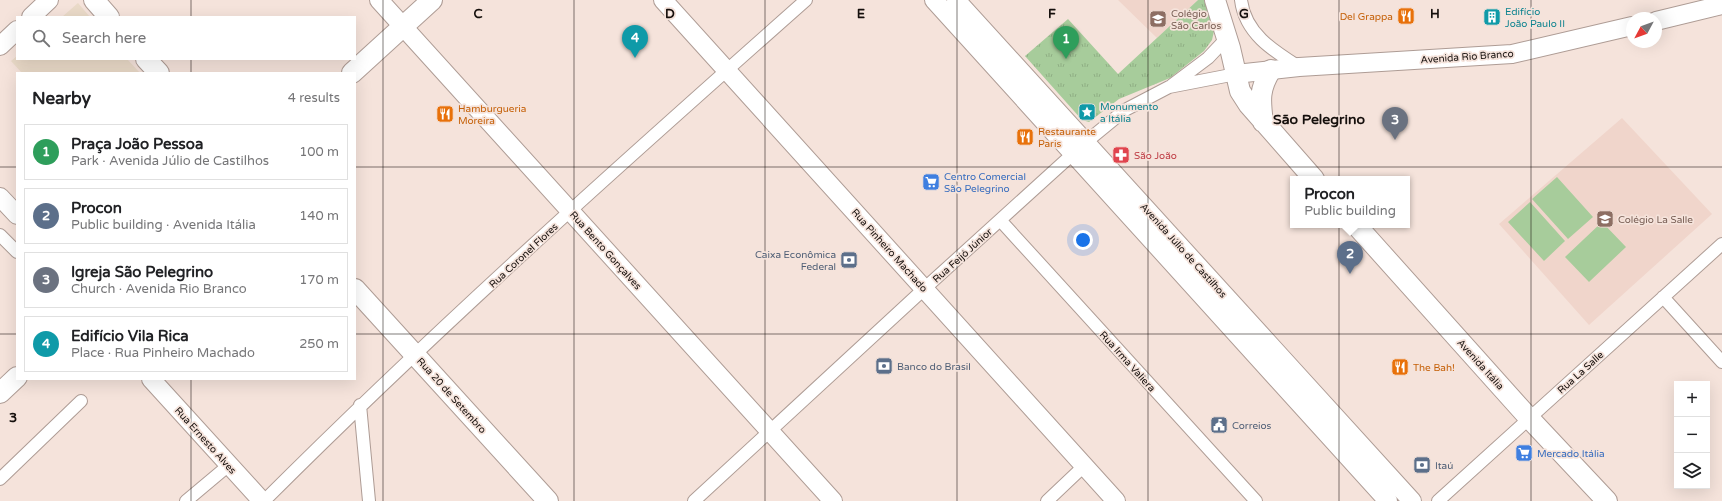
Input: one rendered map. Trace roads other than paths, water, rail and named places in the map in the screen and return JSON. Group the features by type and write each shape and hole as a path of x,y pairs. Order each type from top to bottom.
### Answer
{"main road":[{"path":"94,0 108,16"},
{"path":"353,72 432,0"},
{"path":"1215,0 1227,38 1240,91 1263,122 1311,176"},
{"path":"147,60 158,72"},
{"path":"1263,122 1261,94 1263,83 1271,70"},
{"name":"Avenida Itália","path":"1359,228 1607,501"},
{"name":"Rua 20 de Setembro","path":"356,290 548,501"},
{"path":"0,393 16,378"}],"street":[{"path":"32,16 49,0"},
{"name":"Rua Bento Gonçalves","path":"379,0 833,501"},
{"name":"Rua Pinheiro Machado","path":"663,0 1116,501"},
{"name":"Rua Coronel Flores","path":"263,501 360,405 726,70 806,0"},
{"name":"Avenida Júlio de Castilhos","path":"934,0 974,32 1372,470 1412,501"},
{"name":"Avenida Júlio de Castilhos","path":"956,0 974,32"},
{"path":"1241,0 1242,12 1246,21 1262,41 1299,67"},
{"path":"1662,20 1722,5"},
{"name":"Avenida Rio Branco","path":"1236,74 1299,67 1512,54 1626,27"},
{"path":"0,46 16,31"},
{"name":"Rua Feijó Júnior","path":"694,501 924,289 1080,148 1125,110 1169,87 1208,58 1227,38"},
{"name":"Rua Feijó Júnior","path":"1169,87 1236,74"},
{"path":"0,197 16,214"},
{"name":"Rua Irma Valiera","path":"1000,220 1256,501"},
{"path":"0,234 16,251"},
{"name":"Rua La Salle","path":"1438,501 1722,244"},
{"path":"1663,297 1722,362"},
{"name":"Rua Ernesto Alves","path":"152,380 263,501"},
{"path":"0,479 81,401"},
{"path":"360,405 369,501"},
{"path":"186,501 229,465"},
{"path":"1047,501 1084,466"},
{"name":"Avenida Júlio de Castilhos","path":"1372,470 1388,501"}],"place":[{"name":"Del Grappa","path":"1406,16"},
{"name":"Edifício João Paulo II","path":"1492,17"},
{"name":"Colégio São Carlos","path":"1158,19"},
{"name":"Edifício Vila Rica","path":"635,58"},
{"name":"Praça João Pessoa","path":"1066,59"},
{"name":"Monumento a Itália","path":"1087,112"},
{"name":"Hamburgueria Moreira","path":"445,114"},
{"name":"Restaurante Paris","path":"1025,137"},
{"name":"Igreja São Pelegrino","path":"1395,140"},
{"name":"São João","path":"1121,155"},
{"name":"Centro Comercial São Pelegrino","path":"931,182"},
{"name":"Colégio La Salle","path":"1605,219"},
{"name":"Caixa Econômica Federal","path":"849,260"},
{"name":"Procon","path":"1350,274"},
{"name":"Banco do Brasil","path":"884,366"},
{"name":"The Bah!","path":"1400,367"},
{"name":"Correios","path":"1219,425"},
{"name":"Mercado Itália","path":"1524,453"},
{"name":"Itaú","path":"1422,465"}],"district":[{"name":"São Pelegrino","path":"1319,119"}]}
